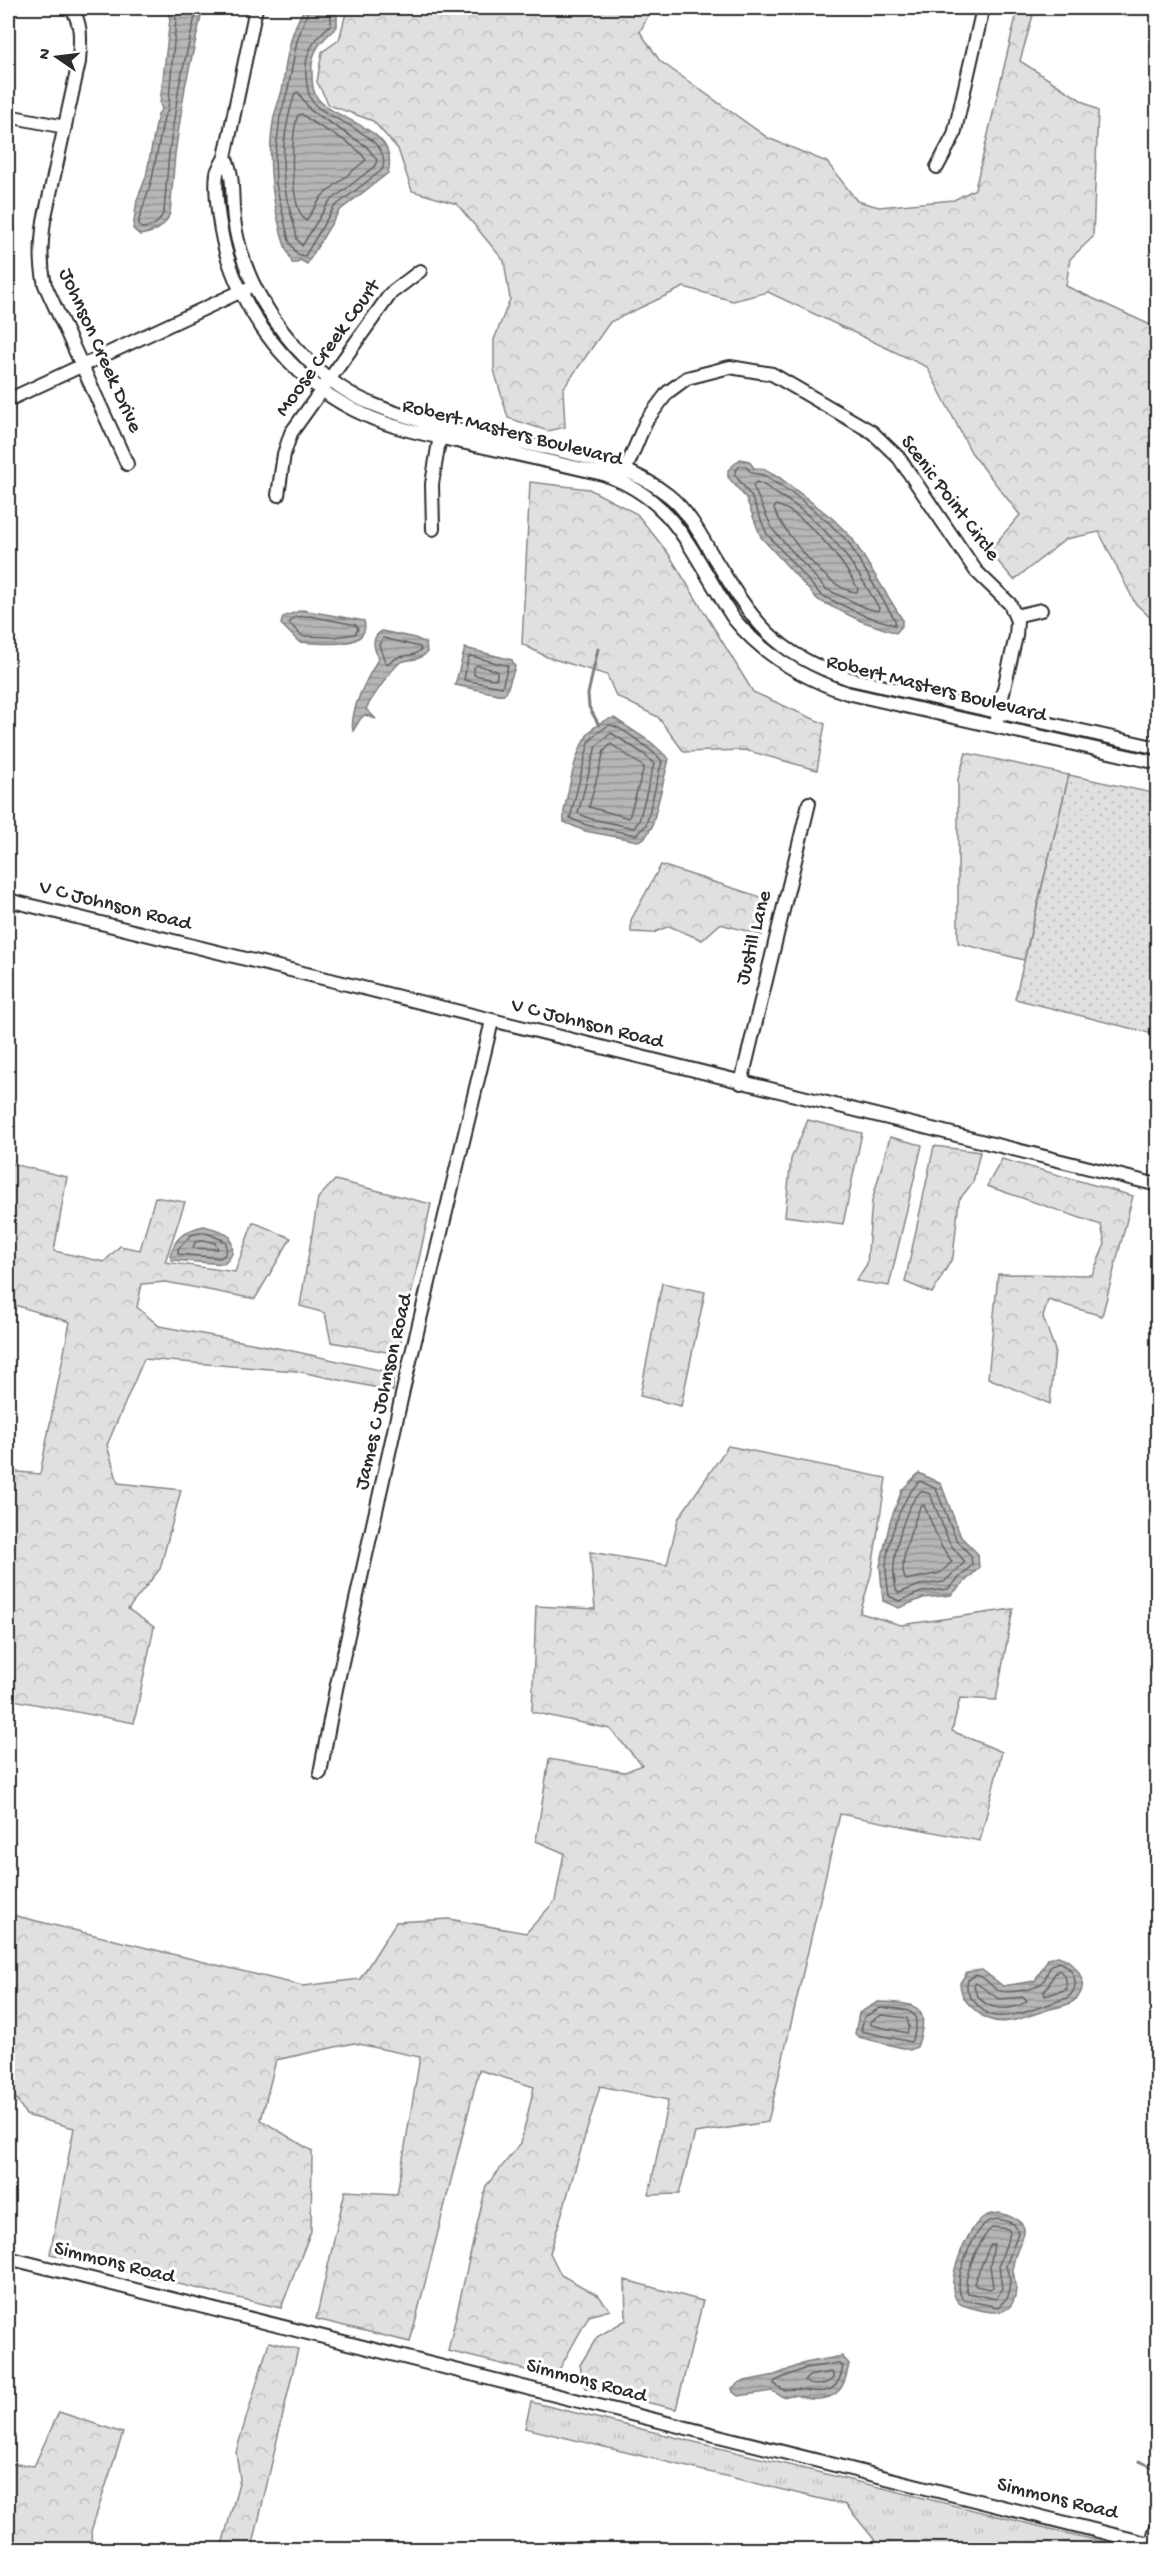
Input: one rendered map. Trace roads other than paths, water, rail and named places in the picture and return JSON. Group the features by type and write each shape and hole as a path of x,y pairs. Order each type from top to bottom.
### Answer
{"street":[{"name":"Johnson Creek Drive","path":"71,8 77,16 81,35 78,67 43,230 40,248 41,269 45,285 127,464"},
{"name":"Robert Masters Boulevard","path":"256,8 225,157 217,172 224,247 241,291 257,323 269,339 285,357 322,389 364,415 402,429 441,431"},
{"path":"937,167 954,135 983,8"},
{"path":"8,116 65,128"},
{"name":"Robert Masters Boulevard","path":"225,157 231,170 234,220 254,285 278,327 296,347 346,390 370,403 441,431 603,474 623,475 668,495 685,512 741,601 762,627 784,648 801,659 850,679 1158,748"},
{"name":"Moose Creek Court","path":"278,495 284,454 291,434 391,293 420,271"},
{"path":"8,400 254,285"},
{"name":"Scenic Point Circle","path":"623,475 646,421 657,404 685,379 703,372 730,367 772,374 872,432 899,458 976,572 1010,604 1015,616"},
{"path":"433,529 432,484 441,431"},
{"name":"Robert Masters Boulevard","path":"623,475 664,510 681,532 733,617 774,657 800,674 847,693 1158,763"},
{"path":"996,727 1016,636 1015,616 1041,610"},
{"name":"Justill Lane","path":"741,1083 808,803"},
{"name":"V C Johnson Road","path":"8,900 1158,1185"},
{"name":"James C Johnson Road","path":"320,1773 336,1689 404,1386 492,1021"},
{"name":"Simmons Road","path":"8,2258 1155,2542"}],"water":[{"path":"166,8 203,8 185,87 175,154 170,213 159,228 140,235 133,229 137,200 146,177 158,114 162,109 160,104 170,19"},
{"path":"305,8 336,8 337,10 337,27 322,41 313,58 312,82 316,96 327,107 376,136 385,145 389,158 388,173 339,211 307,264 300,260 292,263 285,246 273,196 270,165 274,117 282,90 289,46"},
{"path":"740,459 749,461 754,468 764,469 780,478 832,518 852,538 902,619 902,626 896,633 861,621 818,600 761,537 746,498 728,477 728,470"},
{"path":"302,610 364,621 364,631 360,637 341,643 299,642 281,624 283,617"},
{"path":"382,631 415,638 426,643 427,652 421,657 401,662 398,665 366,709 376,719 365,715 353,731 357,704 378,659 374,640"},
{"path":"465,648 512,660 515,667 506,693 502,695 455,685"},
{"path":"614,718 652,743 669,759 652,827 645,838 638,841 585,831 564,822 564,811 573,770 583,742 601,722"},
{"path":"204,1226 221,1231 230,1237 232,1252 227,1261 224,1264 172,1260 170,1255 178,1239 187,1232"},
{"path":"919,1473 941,1484 961,1537 978,1554 979,1568 951,1595 923,1598 899,1608 883,1601 880,1566 890,1522 902,1490"},
{"path":"1058,1956 1075,1967 1081,1979 1081,1992 1074,2001 1067,2005 1001,2022 983,2017 963,1995 960,1983 967,1972 982,1970 1003,1986 1035,1981 1048,1959"},
{"path":"878,2002 902,2003 917,2009 923,2022 917,2047 910,2050 855,2034 859,2013"},
{"path":"1000,2213 1021,2223 1024,2234 1013,2266 1016,2289 1014,2300 1004,2311 988,2312 962,2305 956,2299 953,2289 954,2277 961,2251 973,2228 981,2219"},
{"path":"842,2356 849,2364 843,2385 834,2395 828,2397 811,2399 793,2395 783,2397 772,2391 738,2396 733,2392 732,2388 740,2382 775,2375 805,2363"}],"waterway":[{"path":"598,649 588,694 589,707 599,725"},
{"path":"1139,2461 1155,2468"}]}
